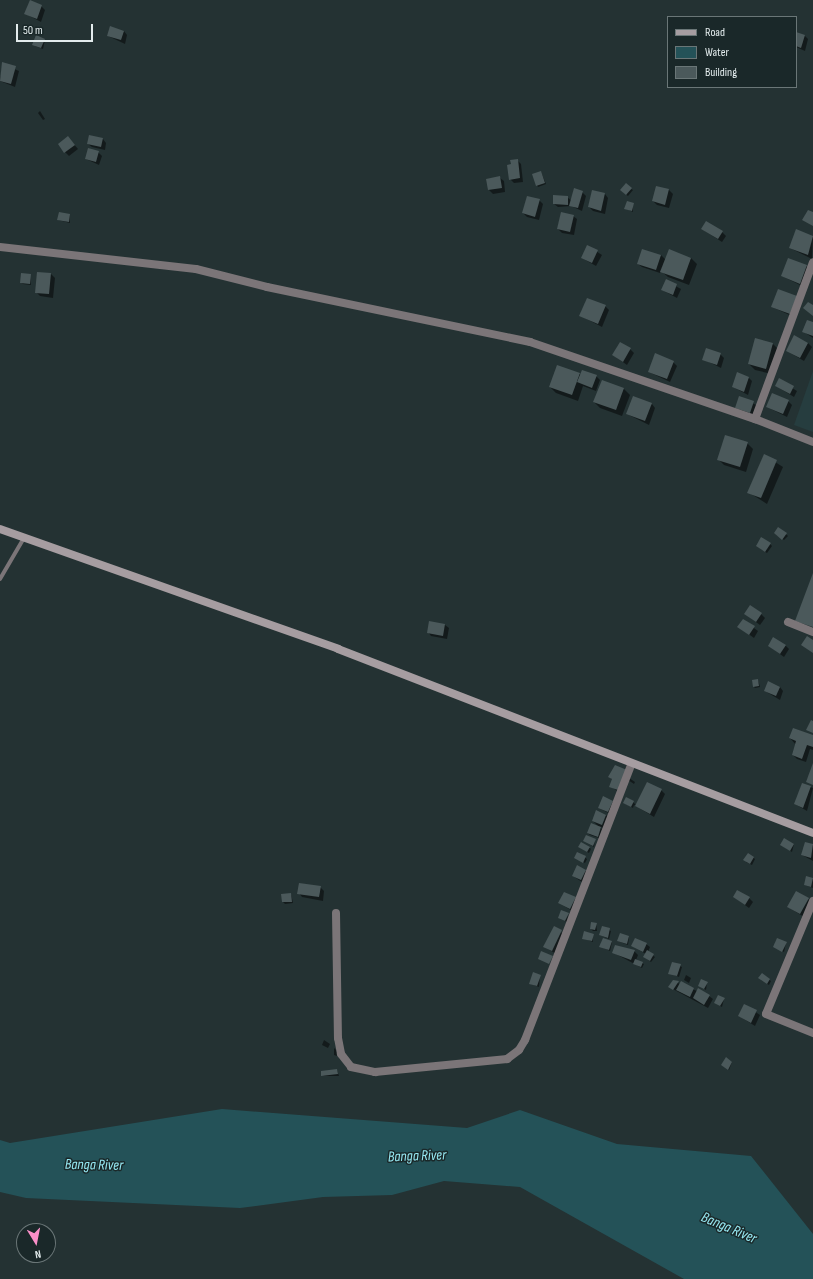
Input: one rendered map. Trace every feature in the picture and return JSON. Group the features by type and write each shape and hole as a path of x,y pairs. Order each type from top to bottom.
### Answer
{"street":[{"path":"0,247 196,269 282,291 530,342 754,419 813,442"},
{"path":"754,419 813,262"},
{"path":"0,529 338,650 631,765 813,833"},
{"path":"788,622 813,632"},
{"path":"336,913 338,1038 341,1054 350,1067 375,1072 507,1059 519,1050 525,1040 631,765"},
{"path":"813,901 766,1014 813,1033"}],"lane":[{"path":"0,579 24,538"}],"shaded area":[{"path":"813,371 813,432 794,425"}],"water":[{"name":"Banga River","path":"222,1109 467,1128 520,1110 617,1144 751,1156 813,1234 813,1279 684,1279 520,1187 444,1181 392,1195 323,1197 240,1208 26,1198 0,1192 0,1140 10,1143"}],"building":[{"path":"30,0 42,5 37,19 24,14"},
{"path":"110,26 124,31 121,40 107,36"},
{"path":"797,32 805,35 801,48 797,46"},
{"path":"36,35 45,39 41,48 32,45"},
{"path":"2,62 16,66 11,84 0,81"},
{"path":"89,135 103,138 101,147 87,144"},
{"path":"68,136 75,145 64,153 58,144"},
{"path":"88,148 99,151 96,162 85,159"},
{"path":"518,159 520,178 509,180 507,165 511,164 510,160"},
{"path":"541,171 545,183 536,186 532,174"},
{"path":"500,176 502,188 488,190 486,179"},
{"path":"626,183 632,188 626,195 620,190"},
{"path":"656,186 669,189 665,205 652,201"},
{"path":"574,188 583,191 578,208 569,206"},
{"path":"592,190 605,193 601,211 588,207"},
{"path":"553,195 568,196 568,205 553,204"},
{"path":"527,196 540,199 535,217 522,213"},
{"path":"627,201 634,203 632,211 624,209"},
{"path":"808,210 813,212 813,226 802,220"},
{"path":"59,212 70,214 69,222 57,220"},
{"path":"561,212 574,215 570,232 557,229"},
{"path":"706,221 723,231 718,239 701,229"},
{"path":"796,229 813,236 808,255 789,248"},
{"path":"587,245 598,250 592,263 581,258"},
{"path":"642,249 661,255 656,270 637,264"},
{"path":"669,249 691,258 683,280 660,272"},
{"path":"788,258 807,265 800,284 781,276"},
{"path":"37,272 51,273 49,294 35,293"},
{"path":"21,273 31,274 30,284 20,283"},
{"path":"666,279 677,284 673,295 661,290"},
{"path":"778,289 797,296 790,314 771,307"},
{"path":"587,298 606,305 598,324 579,316"},
{"path":"808,302 813,305 813,316 803,308"},
{"path":"807,320 813,322 813,336 802,332"},
{"path":"794,335 808,343 800,358 786,351"},
{"path":"755,338 773,343 766,369 748,364"},
{"path":"620,342 631,348 623,362 612,355"},
{"path":"706,348 721,353 717,365 702,360"},
{"path":"655,353 674,361 667,379 648,372"},
{"path":"557,365 580,373 572,395 549,387"},
{"path":"582,370 597,375 592,388 577,382"},
{"path":"737,372 749,377 744,392 732,387"},
{"path":"779,378 794,386 790,394 775,386"},
{"path":"602,380 624,388 616,410 593,402"},
{"path":"772,393 789,400 783,414 766,407"},
{"path":"633,396 652,403 645,421 626,414"},
{"path":"739,396 754,401 750,413 735,408"},
{"path":"725,435 748,442 740,467 717,460"},
{"path":"764,454 777,460 761,498 747,493"},
{"path":"778,527 787,533 782,540 774,533"},
{"path":"761,537 771,543 765,552 756,546"},
{"path":"813,573 813,627 795,621"},
{"path":"750,605 762,613 756,622 744,614"},
{"path":"743,619 755,626 749,635 737,627"},
{"path":"429,621 445,624 443,636 427,633"},
{"path":"807,636 813,640 813,653 801,645"},
{"path":"773,637 786,645 780,654 768,646"},
{"path":"758,679 759,686 753,687 752,680"},
{"path":"768,681 780,687 776,696 764,691"},
{"path":"811,720 813,721 813,733 806,730"},
{"path":"793,728 813,735 813,747 807,745 802,759 792,755 796,741 789,738"},
{"path":"813,763 813,785 806,782"},
{"path":"615,765 627,770 618,790 609,787 612,779 608,777"},
{"path":"647,782 662,789 650,814 635,806"},
{"path":"802,783 811,786 803,808 794,804"},
{"path":"603,796 613,801 608,812 598,808"},
{"path":"626,797 634,801 631,807 623,803"},
{"path":"596,810 606,815 602,825 592,821"},
{"path":"591,823 601,827 598,837 587,833"},
{"path":"586,835 596,839 593,846 583,841"},
{"path":"784,838 794,844 790,851 780,845"},
{"path":"581,842 590,847 587,852 578,847"},
{"path":"805,842 813,844 811,858 801,855"},
{"path":"577,852 586,856 583,863 574,858"},
{"path":"748,853 754,857 750,864 743,860"},
{"path":"577,865 586,870 581,880 572,876"},
{"path":"806,876 813,878 811,887 804,885"},
{"path":"299,883 321,886 319,897 297,894"},
{"path":"737,890 750,897 745,905 733,897"},
{"path":"796,891 809,898 800,914 787,907"},
{"path":"564,892 576,897 570,909 558,903"},
{"path":"291,893 292,902 282,902 281,894"},
{"path":"561,910 569,913 565,921 558,918"},
{"path":"591,922 597,923 595,930 590,929"},
{"path":"554,926 562,930 552,951 543,947"},
{"path":"602,926 610,928 608,938 599,935"},
{"path":"584,931 594,934 592,941 582,939"},
{"path":"620,933 629,936 627,944 617,941"},
{"path":"603,938 612,941 609,950 599,947"},
{"path":"635,938 647,943 643,952 631,946"},
{"path":"777,938 787,942 782,952 773,947"},
{"path":"615,945 635,950 631,960 612,953"},
{"path":"647,950 654,954 650,961 643,957"},
{"path":"541,951 553,956 549,964 538,959"},
{"path":"635,959 643,962 641,967 633,964"},
{"path":"672,962 681,964 677,976 668,974"},
{"path":"533,972 541,975 537,986 529,984"},
{"path":"762,973 770,979 767,984 758,978"},
{"path":"701,979 708,982 704,989 698,986"},
{"path":"673,980 679,981 673,990 668,987"},
{"path":"681,981 694,988 690,997 676,990"},
{"path":"698,988 710,995 704,1005 693,998"},
{"path":"718,995 725,998 720,1006 714,1003"},
{"path":"744,1004 757,1010 751,1023 738,1016"},
{"path":"726,1057 732,1062 728,1070 721,1065"},
{"path":"337,1069 338,1074 321,1076 321,1071"}]}
